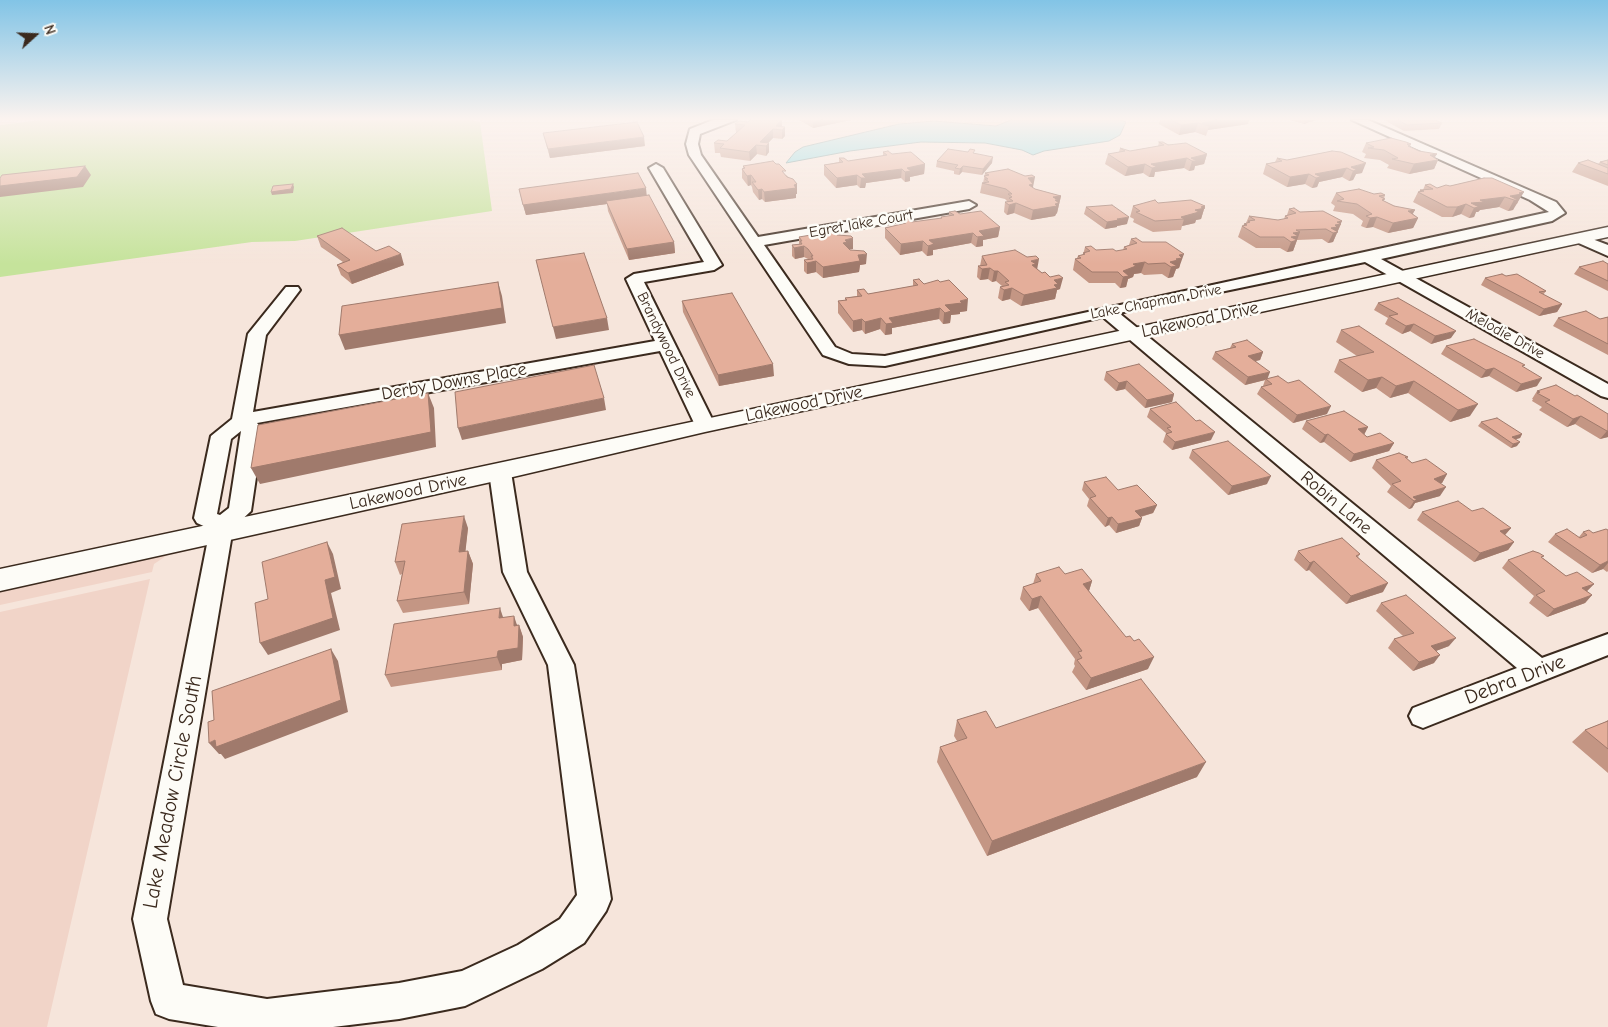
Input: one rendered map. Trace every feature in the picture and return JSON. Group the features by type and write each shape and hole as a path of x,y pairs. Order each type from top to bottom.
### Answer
{"street":[{"name":"Brandywood Drive","path":"656,168 714,265 634,279 705,425"},
{"name":"Lake Chapman Drive","path":"705,168 829,351 849,359 885,361 1106,311 1547,218 1558,213 1551,205 1535,196 1470,168"},
{"name":"Egret lake Court","path":"754,242 968,205"},
{"name":"Lakewood Drive","path":"0,580 222,529 500,472 705,425 1608,232"},
{"path":"1579,238 1608,252"},
{"name":"Melodie Drive","path":"1367,257 1608,392"},
{"path":"241,421 253,430 240,510 222,529 205,518 221,436 241,421 257,334 292,290"},
{"name":"Robin Lane","path":"1106,311 1539,671"},
{"name":"Derby Downs Place","path":"241,421 667,344"},
{"name":"Lake Meadow Circle South","path":"222,529 150,918 169,1001 267,1016 399,1001 465,988 530,957 572,931 594,899 561,666 515,572 500,472"},
{"name":"Debra Drive","path":"1423,716 1608,644"}],"shaded area":[{"path":"175,550 154,564 152,572 0,605 0,588"},
{"path":"150,579 47,1027 0,1027 0,612"}],"green space":[{"path":"0,168 486,168 492,211 295,241 252,242 0,277"}],"building":[{"path":"84,168 77,177 0,186 2,175"},
{"path":"783,168 786,171 782,171 787,177 793,179 797,184 794,185 796,188 764,192 762,189 758,190 752,182 756,182 751,175 747,176 742,169"},
{"path":"827,168 907,168 911,171 905,172 902,169 862,174 866,178 861,178 857,175 837,178"},
{"path":"1273,168 1353,168 1357,170 1353,171 1347,168 1315,174 1321,177 1316,178 1309,174 1290,177"},
{"path":"1591,168 1608,168 1608,174"},
{"path":"1008,169 1025,176 1032,175 1035,177 1028,178 1033,184 1029,185 1035,189 1061,196 1053,197 1058,200 1055,200 1059,203 1055,204 1057,206 1033,210 1016,203 1009,205 1005,202 1013,201 1009,198 1012,197 1008,194 1012,194 1006,189 982,183 989,182 984,176 989,175 985,173"},
{"path":"638,173 646,188 523,205 519,189"},
{"path":"1492,178 1524,192 1510,196 1518,200 1505,197 1471,203 1479,207 1474,208 1466,204 1457,207 1447,207 1418,192 1424,191 1420,190 1433,189 1425,185 1430,184 1437,188"},
{"path":"293,184 291,189 271,192 273,186"},
{"path":"1359,189 1374,194 1381,193 1385,195 1379,196 1385,199 1382,200 1394,206 1415,210 1408,211 1418,218 1393,223 1377,217 1370,218 1366,216 1372,214 1357,204 1337,201 1344,199 1336,193"},
{"path":"649,195 674,242 627,249 606,201"},
{"path":"1155,200 1158,203 1191,200 1205,206 1201,207 1205,208 1195,210 1199,212 1181,217 1184,219 1155,221 1136,212 1140,211 1133,206"},
{"path":"1112,205 1129,217 1107,222 1086,207"},
{"path":"1294,208 1300,212 1323,211 1342,221 1337,222 1341,224 1335,225 1337,227 1331,228 1338,232 1333,233 1326,229 1296,230 1300,232 1293,233 1298,236 1291,237 1297,240 1291,242 1284,237 1260,237 1242,226 1247,225 1244,224 1250,222 1248,221 1255,220 1249,216 1278,220 1288,218 1285,216 1296,213 1289,209"},
{"path":"955,211 960,214 981,211 1000,227 979,231 984,236 977,237 973,233 929,240 934,244 928,246 923,241 901,244 885,228 906,223 902,219 908,219 912,222 942,218 954,215 949,212"},
{"path":"342,228 376,251 389,246 401,254 348,273 337,265 350,260 317,236"},
{"path":"834,231 837,235 851,236 853,238 845,240 847,242 843,243 850,250 864,251 867,254 858,255 860,261 823,267 816,261 807,263 804,260 813,259 811,256 813,256 804,246 794,248 792,245 802,244 799,237"},
{"path":"1136,238 1142,242 1166,242 1184,254 1179,255 1182,258 1170,262 1177,266 1171,267 1165,263 1148,264 1145,262 1133,264 1136,266 1123,271 1129,276 1123,277 1118,272 1092,272 1075,259 1081,258 1078,256 1090,251 1085,247 1091,246 1096,250 1113,249 1116,251 1127,249 1124,247 1137,243 1131,239"},
{"path":"1015,250 1027,257 1036,256 1039,259 1031,261 1036,264 1032,265 1042,273 1045,272 1050,277 1059,275 1063,278 1054,280 1058,284 1054,285 1057,288 1024,295 1012,288 1004,290 1000,287 1009,285 1005,282 1009,281 998,271 990,268 982,269 978,266 987,265 982,256"},
{"path":"584,253 607,318 553,327 536,260"},
{"path":"1603,261 1608,264 1608,281 1579,267"},
{"path":"1502,274 1506,276 1517,274 1546,291 1539,292 1562,304 1544,309 1485,278"},
{"path":"919,279 924,284 938,280 940,282 949,280 968,299 960,301 962,303 945,305 951,311 945,313 940,308 889,318 893,323 886,324 881,318 865,322 862,319 853,321 838,301 847,300 845,298 862,296 857,290 864,289 868,294 918,285 913,280"},
{"path":"498,282 502,308 339,335 342,306"},
{"path":"732,293 773,364 718,375 682,301"},
{"path":"1398,298 1456,331 1435,336 1414,324 1406,326 1389,316 1398,314 1378,303"},
{"path":"1586,311 1600,319 1608,317 1608,344 1558,318"},
{"path":"1359,326 1478,404 1458,410 1414,381 1396,386 1382,377 1368,380 1339,360 1374,352 1341,330"},
{"path":"1474,339 1525,365 1522,366 1542,378 1521,384 1494,368 1486,370 1446,346"},
{"path":"1247,340 1263,352 1248,356 1270,372 1248,377 1215,352 1236,347 1232,344"},
{"path":"1139,364 1174,394 1147,400 1127,381 1119,383 1106,372"},
{"path":"594,365 604,398 458,428 455,392"},
{"path":"1278,376 1288,383 1299,380 1331,406 1297,415 1261,387 1272,384 1266,379"},
{"path":"1556,385 1608,414 1608,431 1581,416 1573,419 1545,402 1550,400 1537,393 1540,392 1537,391"},
{"path":"428,393 431,432 251,468 258,425"},
{"path":"1176,402 1196,421 1200,420 1215,432 1175,442 1166,434 1172,432 1167,428 1171,427 1150,409"},
{"path":"1344,411 1368,427 1358,429 1367,437 1380,433 1394,443 1354,454 1328,434 1325,435 1306,421"},
{"path":"1497,418 1522,434 1512,437 1520,442 1513,444 1481,422"},
{"path":"1228,441 1271,476 1232,486 1192,450"},
{"path":"1399,453 1408,457 1405,457 1412,463 1426,459 1447,474 1434,479 1446,487 1413,497 1417,500 1414,501 1392,484 1401,481 1376,460"},
{"path":"1106,477 1118,490 1137,485 1157,505 1135,511 1142,518 1118,524 1112,517 1108,518 1090,498 1096,496 1084,482"},
{"path":"1458,501 1472,511 1483,508 1511,528 1500,531 1514,542 1480,553 1422,512"},
{"path":"464,516 459,552 468,551 464,592 397,601 405,561 395,562 402,524"},
{"path":"1567,529 1580,538 1587,535 1583,532 1589,530 1593,533 1608,530 1608,561 1600,565 1555,534"},
{"path":"1342,538 1360,554 1356,556 1388,583 1351,596 1314,561 1310,563 1298,551"},
{"path":"327,542 335,577 325,580 333,618 260,643 255,603 268,599 262,562"},
{"path":"1533,551 1544,556 1541,557 1566,576 1577,572 1594,584 1582,588 1592,595 1554,609 1536,595 1545,591 1508,560"},
{"path":"1059,567 1065,574 1082,569 1092,581 1083,584 1126,637 1130,636 1134,641 1139,639 1154,657 1091,678 1077,660 1082,658 1078,652 1082,651 1041,596 1032,599 1023,587 1041,581 1036,574"},
{"path":"1406,595 1456,638 1431,646 1440,655 1419,662 1394,639 1414,633 1381,603"},
{"path":"500,608 499,618 514,616 514,626 519,625 518,648 498,651 497,657 385,675 394,624"},
{"path":"331,649 341,700 216,747 215,740 209,743 208,722 214,720 212,691"},
{"path":"1141,679 1206,762 992,841 940,747 967,738 957,720 986,711 996,728"},
{"path":"1608,721 1608,749 1585,730"}]}
